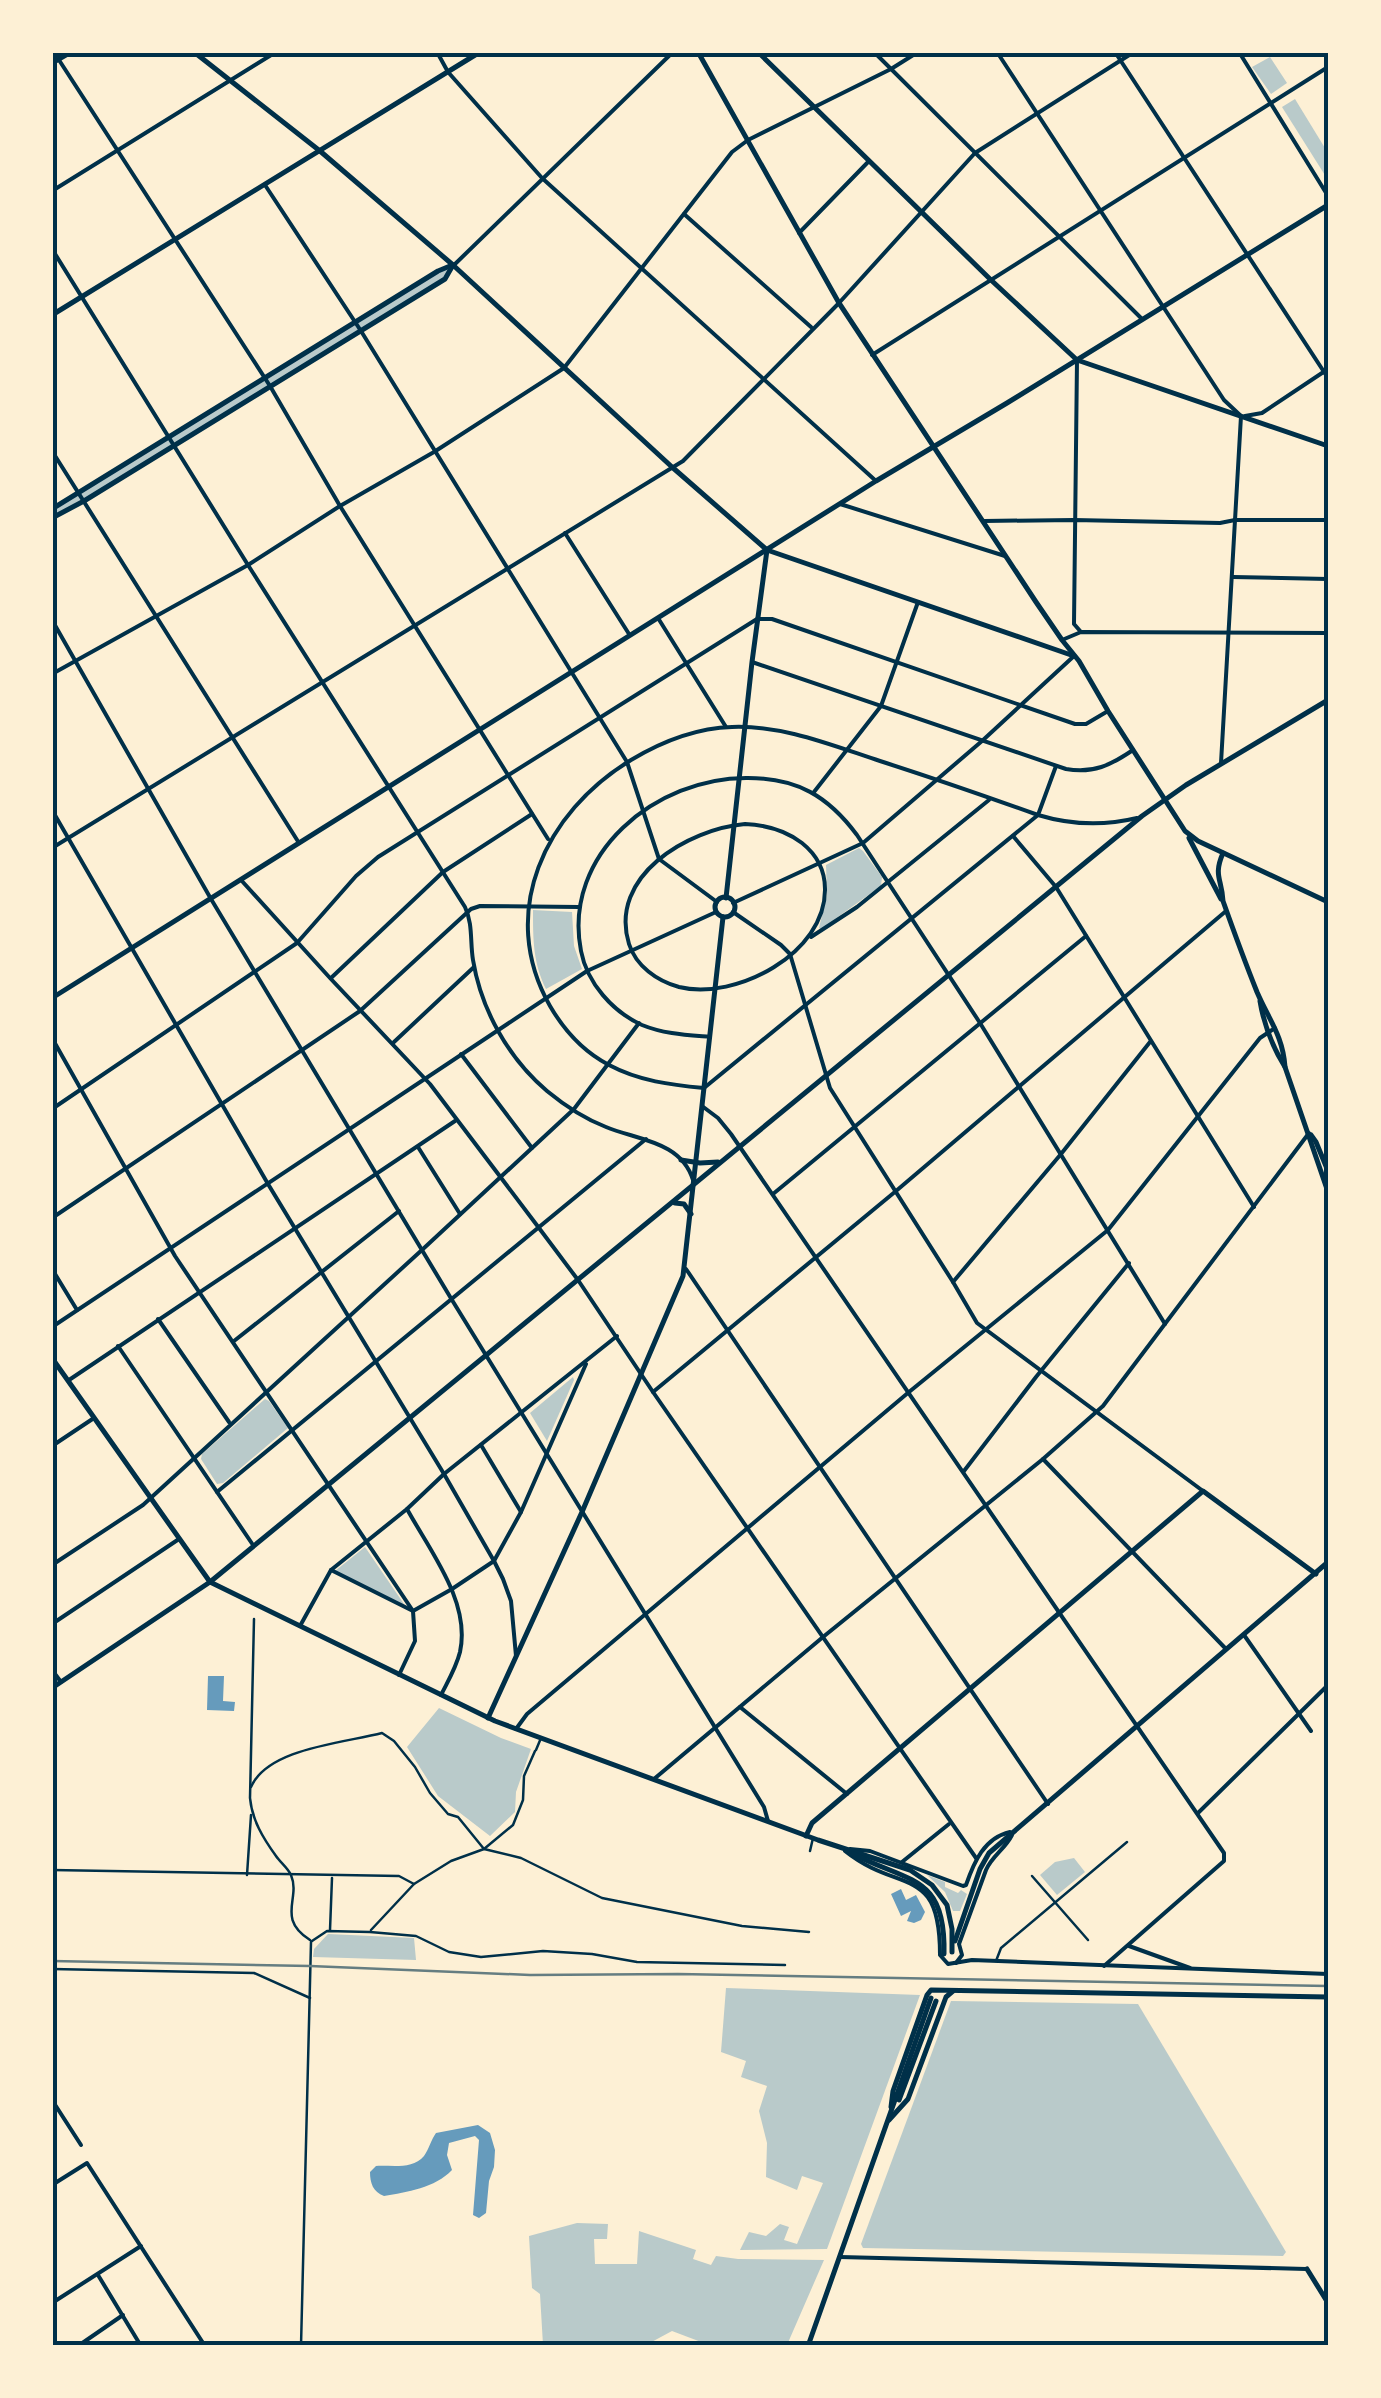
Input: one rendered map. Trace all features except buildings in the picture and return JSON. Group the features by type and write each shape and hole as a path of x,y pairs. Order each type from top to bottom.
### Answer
{"main road":[{"path":"56,62 71,52"},
{"path":"194,52 320,150 767,550 1074,656"},
{"path":"52,315 480,52"},
{"path":"698,52 839,303 1074,656 1184,830 1223,901"},
{"path":"758,52 1077,360 1328,446"},
{"path":"52,998 876,481 1328,205"},
{"path":"52,509 438,271 453,266"},
{"path":"52,518 445,278 453,266"},
{"path":"726,898 767,550"},
{"path":"52,1688 210,1582 1142,816 1328,700"},
{"path":"1184,830 1195,839 1328,902"},
{"path":"1223,852 1216,870 1223,901 1260,998 1284,1048 1285,1067"},
{"path":"726,898 733,903 733,912 723,916 716,912 716,902 726,898"},
{"path":"488,1718 681,1284 723,916"},
{"path":"1260,998 1267,1032 1285,1067 1328,1192"},
{"path":"1309,1133 1328,1172"},
{"path":"681,1160 721,1162"},
{"path":"672,1203 684,1204 691,1214"},
{"path":"52,1358 210,1582 488,1718 842,1848 911,1878 934,1898 951,1956"},
{"path":"810,1837 812,1824 846,1794 1204,1492 1316,1574"},
{"path":"951,1956 985,1858 1328,1562"},
{"path":"942,1991 946,1998"},
{"path":"889,2120 908,2099 946,1998 953,1991"},
{"path":"808,2346 933,1996 953,1991 1328,1997"},
{"path":"1307,2268 1328,2303"}],"street":[{"path":"52,190 276,52"},
{"path":"437,52 448,72 542,178 876,481"},
{"path":"453,266 673,52"},
{"path":"874,52 1142,319"},
{"path":"52,674 248,565 564,368 732,152 748,140 891,70 918,52"},
{"path":"998,52 1224,400 1240,416 1221,764"},
{"path":"1115,52 1328,378"},
{"path":"52,848 683,461 839,303 976,153 1134,52"},
{"path":"1239,52 1328,196"},
{"path":"56,62 270,386 340,506 550,841"},
{"path":"872,354 1328,67"},
{"path":"799,233 870,161"},
{"path":"265,185 627,762 659,859 716,902"},
{"path":"684,214 812,328"},
{"path":"52,249 468,911 482,998 524,1068 544,1089 606,1127 664,1146 690,1170 694,1184"},
{"path":"1077,360 1074,624 1082,632"},
{"path":"1240,416 1262,413 1326,371"},
{"path":"52,451 300,843"},
{"path":"840,504 1005,556"},
{"path":"982,521 1220,524 1235,520 1328,520"},
{"path":"565,532 629,636"},
{"path":"1233,577 1328,579"},
{"path":"814,792 881,706 918,602"},
{"path":"658,618 726,727"},
{"path":"52,620 211,899 764,1807 768,1822"},
{"path":"52,1109 297,943 370,863 757,620 772,620 1082,725 1108,712"},
{"path":"1062,640 1082,632 1328,633"},
{"path":"733,903 863,843 1074,656"},
{"path":"752,662 1076,771 1105,767 1133,750"},
{"path":"1056,766 1038,815 704,1088 653,1082 590,1053 567,1030 534,972 529,907 534,880 550,841 580,800 627,762 688,735 726,727 784,731 1038,815 1063,821 1118,822 1142,816"},
{"path":"710,1037 669,1033 639,1024 614,1006 586,971 578,908 599,857 642,812 693,786 740,778 783,781 814,792 838,812 863,843 950,975 1166,1324"},
{"path":"806,940 824,905 820,863 806,846 778,830 756,824 711,830 659,859 637,885 628,906 626,928 631,950 644,968 662,980 682,988 715,988 750,979 857,908 991,798"},
{"path":"52,810 268,1184 494,1561 510,1602 516,1658"},
{"path":"330,978 443,872 532,814"},
{"path":"1014,836 1056,887 1254,1207"},
{"path":"241,880 425,1078 578,1280 976,1858"},
{"path":"52,1218 360,1011 468,911 480,906 578,908"},
{"path":"653,1392 1226,911"},
{"path":"52,1327 586,971 716,912"},
{"path":"733,912 790,954 830,1088 977,1324 1204,1492"},
{"path":"772,1195 1086,936"},
{"path":"392,1044 474,967"},
{"path":"52,1565 150,1498 423,1249 574,1109 639,1024"},
{"path":"516,1729 522,1718 645,1614 1108,1230 1267,1032 1276,1028"},
{"path":"52,1038 172,1248 413,1612 414,1641 399,1675"},
{"path":"953,1282 1150,1042"},
{"path":"461,1054 532,1148"},
{"path":"702,1106 718,1118 816,1256 1225,1856 1104,1966"},
{"path":"68,1380 457,1120"},
{"path":"654,1779 1098,1412 1309,1133"},
{"path":"217,1492 646,1140"},
{"path":"418,1147 460,1214"},
{"path":"234,1342 399,1211"},
{"path":"963,1472 1128,1263"},
{"path":"685,1268 1048,1804"},
{"path":"52,1269 77,1310"},
{"path":"158,1319 230,1424"},
{"path":"300,1626 331,1570 617,1336"},
{"path":"118,1346 253,1545"},
{"path":"413,1612 494,1561 548,1454 588,1359"},
{"path":"52,1446 94,1418"},
{"path":"481,1446 521,1512"},
{"path":"1043,1459 1226,1649"},
{"path":"406,1509 460,1608 462,1641 441,1696"},
{"path":"52,1624 179,1540"},
{"path":"331,1570 413,1612"},
{"path":"247,1875 252,1813 254,1618"},
{"path":"1244,1634 1311,1731"},
{"path":"52,1670 60,1682"},
{"path":"1198,1813 1328,1686"},
{"path":"740,1707 846,1794"},
{"path":"251,1787 258,1773 277,1761 382,1733 415,1766 448,1814 458,1818 484,1849 520,1858 602,1898 742,1926 809,1932"},
{"path":"370,1932 414,1884 451,1861 484,1849 517,1819 524,1776 540,1738"},
{"path":"252,1813 266,1842 292,1876 293,1921 305,1938 312,1941"},
{"path":"902,1862 951,1823"},
{"path":"842,1848 870,1850 963,1886 976,1858 1000,1834 1014,1831"},
{"path":"962,1955 959,1944 986,1870 1014,1831"},
{"path":"810,1837 810,1851"},
{"path":"996,1961 1001,1948 1128,1842"},
{"path":"842,1848 863,1866 914,1885 929,1898 939,1924 940,1958 948,1964 951,1956"},
{"path":"52,1870 398,1876 414,1884"},
{"path":"330,1930 332,1876"},
{"path":"1032,1876 1088,1940"},
{"path":"312,1941 330,1930 370,1932 416,1936 448,1952 481,1957 543,1952 592,1954 637,1962 786,1965"},
{"path":"302,2346 312,1941"},
{"path":"1129,1946 1195,1970"},
{"path":"951,1956 962,1955 972,1960"},
{"path":"951,1956 1328,1974"},
{"path":"52,1969 254,1973 310,1998"},
{"path":"52,2100 81,2146"},
{"path":"52,2184 87,2164 205,2346"},
{"path":"52,2303 141,2246"},
{"path":"840,2257 1307,2268"},
{"path":"98,2275 141,2346"},
{"path":"78,2346 123,2315"}],"shaded area":[{"path":"1270,57 1287,83 1271,94 1252,67"},
{"path":"1295,99 1328,153 1328,180 1282,107"},
{"path":"453,265 445,279 53,518 53,509"},
{"path":"859,848 882,877 881,886 821,929 827,895 826,865"},
{"path":"533,910 572,912 574,946 582,969 546,989 536,960"},
{"path":"573,1377 574,1380 547,1441 530,1413"},
{"path":"265,1399 288,1428 217,1484 201,1459 202,1454"},
{"path":"365,1547 406,1607 335,1571"},
{"path":"439,1708 531,1749 516,1792 515,1812 490,1836 438,1796 407,1747"},
{"path":"1074,1858 1085,1872 1057,1895 1040,1875 1055,1862"},
{"path":"927,1875 945,1882 945,1887 967,1894 960,1911 953,1911 945,1892"},
{"path":"328,1934 414,1938 416,1960 313,1957 314,1949"},
{"path":"726,1988 920,1995 827,2249 740,2250 749,2232 766,2236 780,2224 789,2227 784,2240 797,2244 823,2183 802,2176 797,2190 766,2177 767,2143 759,2111 767,2086 741,2077 746,2061 721,2052"},
{"path":"951,2001 1138,2004 1286,2252 1283,2256 863,2248 861,2244"},
{"path":"577,2223 608,2224 607,2239 594,2239 595,2264 637,2264 639,2231 696,2250 693,2259 711,2265 716,2256 824,2260 787,2345 709,2345 672,2331 646,2345 543,2345 540,2294 532,2288 529,2236"}],"water":[{"path":"208,1676 224,1676 223,1701 235,1702 234,1711 207,1710"},
{"path":"901,1889 906,1900 916,1895 925,1912 921,1920 907,1921 911,1911 901,1916 891,1894"},
{"path":"478,2125 490,2133 495,2150 486,2213 479,2218 473,2215 479,2140 475,2136 449,2143 447,2155 452,2170 437,2181 384,2196 373,2187 370,2172 376,2166 414,2163 424,2156 436,2133"}],"railway":[{"path":"52,1961 530,1975 678,1974 1328,1986"}]}
